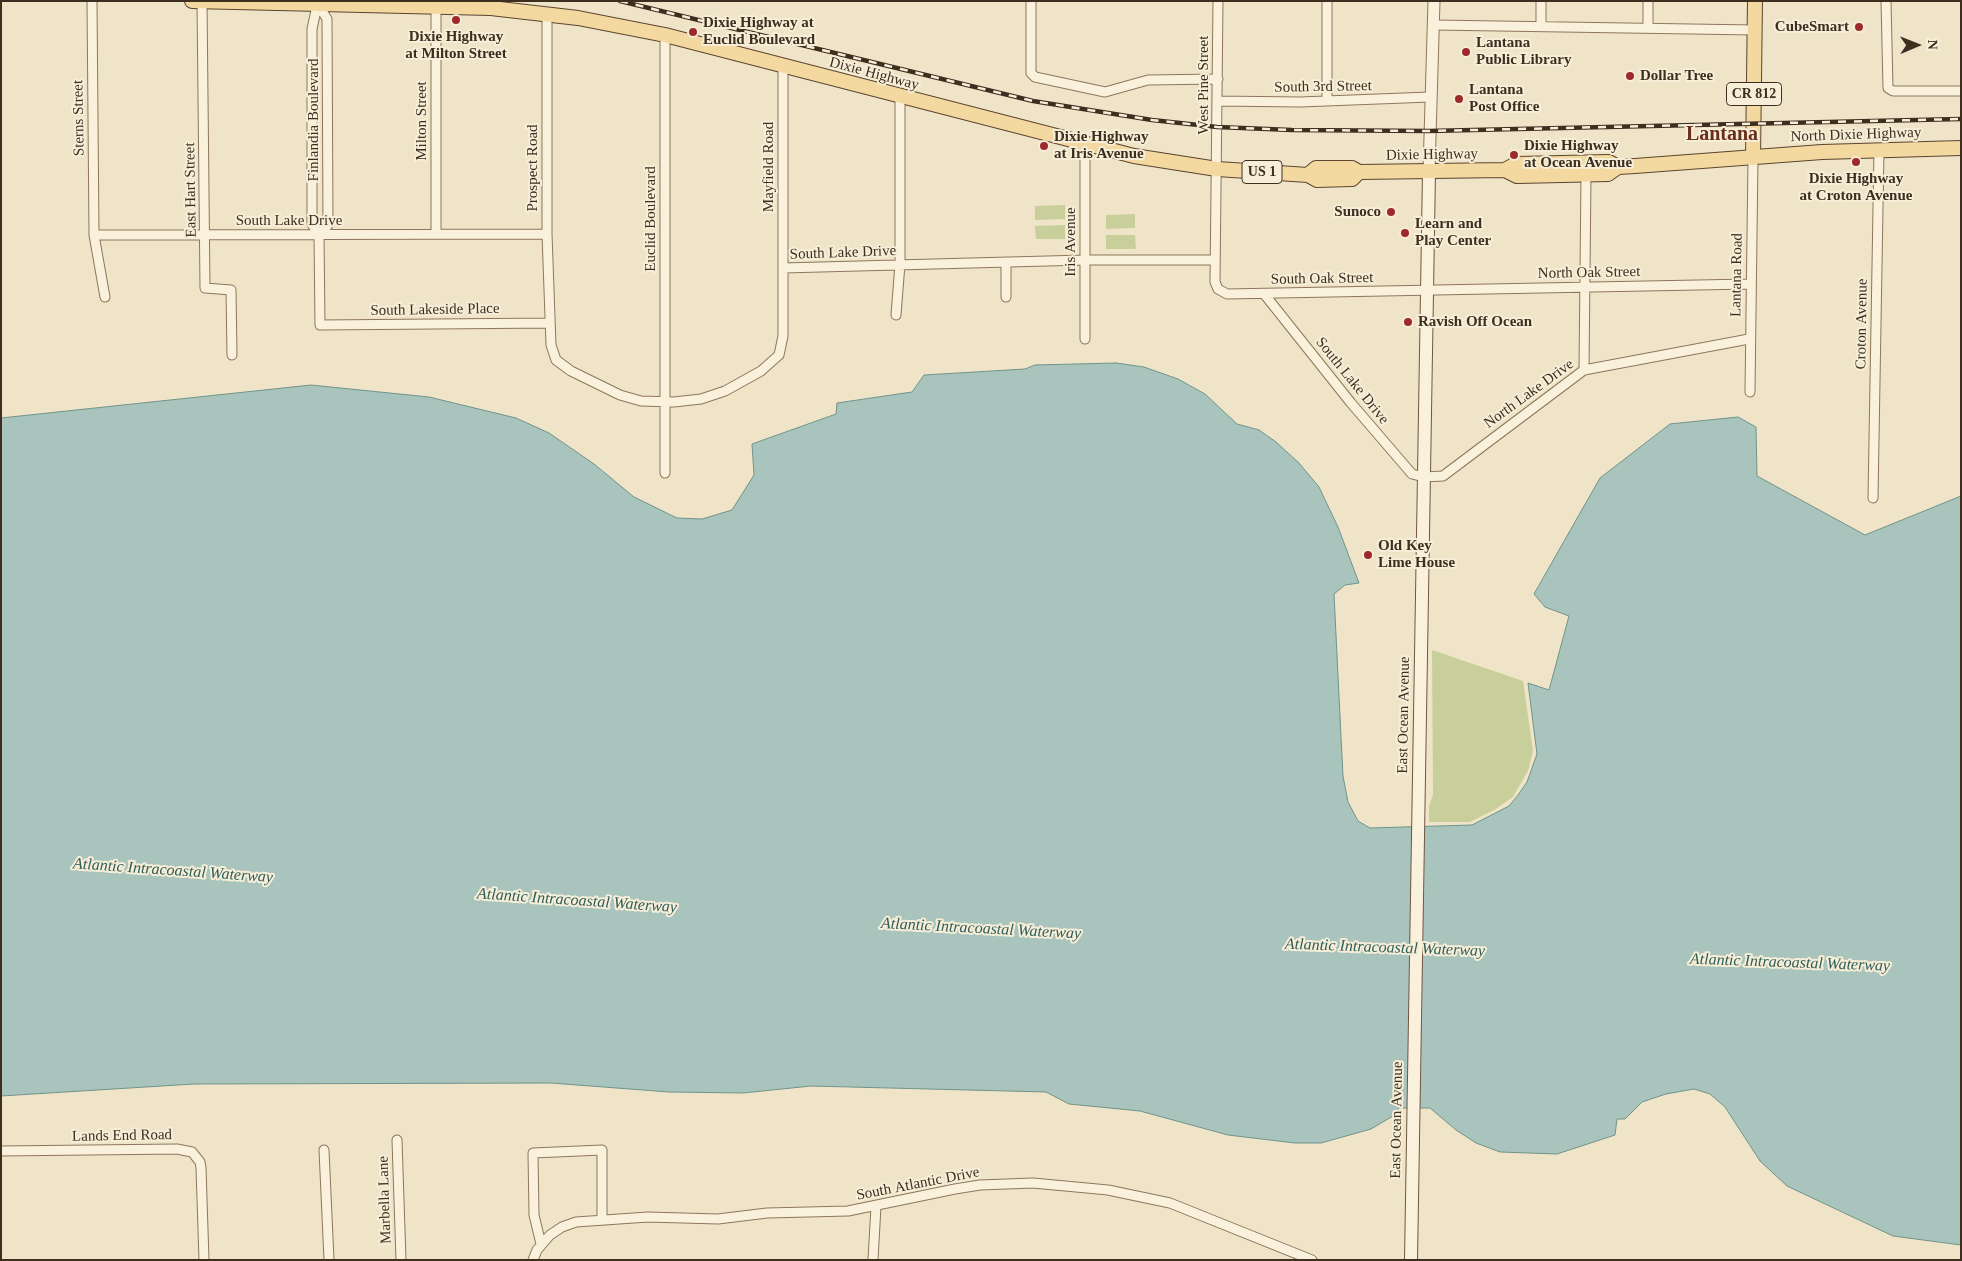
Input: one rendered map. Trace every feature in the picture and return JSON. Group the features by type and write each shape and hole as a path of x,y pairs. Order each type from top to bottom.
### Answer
{"main road":[{"name":"Dixie Highway","path":"192,1 436,7 547,14 665,35 1085,145 1142,158 1216,169 1308,174 1316,168 1352,168 1359,172 1505,170 1517,176 1586,175 1608,174 1618,167 1753,158"},
{"name":"CR 812","path":"1753,158 1755,1"},
{"name":"North Dixie Highway","path":"1753,158 1879,150 1961,148"},
{"name":"Dixie Highway","path":"1505,170 1516,164 1524,163 1609,162 1618,167"},
{"name":"East Ocean Avenue","path":"1411,1260 1428,291 1428,171"}],"street":[{"name":"Sterns Street","path":"92,1 94,235"},
{"path":"1031,1 1030,73 1035,77 1105,92 1148,80 1218,78"},
{"name":"West Pine Street","path":"1215,260 1218,1"},
{"path":"1327,1 1327,101"},
{"path":"1428,171 1434,1"},
{"path":"1541,1 1541,26"},
{"path":"1648,1 1648,28"},
{"path":"1886,1 1888,88 1893,91 1961,91"},
{"name":"East Hart Street","path":"202,2 206,288 231,290 232,355"},
{"name":"Finlandia Boulevard","path":"318,3 312,29 312,224 319,235 320,325"},
{"name":"Finlandia Boulevard","path":"318,3 327,19 328,225 319,235"},
{"name":"Milton Street","path":"436,7 436,234"},
{"name":"Prospect Road","path":"547,14 547,234 550,323"},
{"path":"1434,24 1755,30"},
{"name":"Euclid Boulevard","path":"665,35 666,474"},
{"name":"Mayfield Road","path":"783,66 783,268"},
{"path":"896,315 900,264 900,97"},
{"name":"South 3rd Street","path":"1218,101 1327,101 1430,98"},
{"name":"Iris Avenue","path":"1085,145 1085,339"},
{"name":"Croton Avenue","path":"1873,498 1879,150"},
{"name":"Lantana Road","path":"1750,392 1749,339 1753,158"},
{"path":"1584,370 1586,175"},
{"name":"South Lake Drive","path":"94,235 547,234"},
{"path":"94,235 105,297"},
{"name":"South Lake Drive","path":"550,323 551,345 556,360 571,371 620,395 641,401 665,402 701,399 725,391 761,371 779,355 783,336 783,268 1085,260 1215,260"},
{"name":"South Oak Street","path":"1215,260 1215,282 1218,289 1227,294 1265,295 1428,291"},
{"path":"1006,262 1006,297"},
{"name":"North Oak Street","path":"1428,291 1750,284"},
{"name":"South Lake Drive","path":"1265,295 1351,403 1412,474 1424,477"},
{"name":"South Lakeside Place","path":"320,325 550,323"},
{"name":"North Lake Drive","path":"1424,477 1443,476 1584,370 1749,339"},
{"name":"Marbella Lane","path":"396,1140 401,1260"},
{"name":"Lands End Road","path":"1,1151 177,1149 192,1152 200,1162 201,1168 204,1260"},
{"path":"324,1150 329,1260"},
{"path":"541,1244 534,1215 533,1154 602,1150 602,1218"},
{"name":"South Atlantic Drive","path":"533,1260 541,1244 562,1227 576,1222 602,1218 718,1219 767,1213 848,1211 980,1184 1033,1182 1075,1185 1170,1203 1312,1260"},
{"path":"872,1260 876,1206"}],"green space":[{"path":"1065,205 1065,219 1035,220 1035,206"},
{"path":"1135,214 1135,228 1106,229 1106,215"},
{"path":"1065,225 1065,239 1036,239 1035,226"},
{"path":"1106,235 1135,235 1136,249 1106,249"},
{"path":"1432,650 1523,681 1533,751 1528,771 1513,797 1494,810 1470,822 1429,822 1429,806 1433,795"}],"water":[{"name":"Atlantic Intracoastal Waterway","path":"1116,363 1144,367 1178,379 1205,394 1237,424 1259,430 1276,442 1299,463 1319,487 1338,527 1359,583 1345,585 1334,594 1343,776 1348,802 1358,821 1370,828 1472,825 1509,806 1518,795 1527,782 1537,754 1528,683 1549,690 1569,616 1545,607 1534,594 1600,478 1670,424 1738,417 1756,427 1757,476 1865,535 1961,496 1961,1245 1893,1236 1787,1186 1760,1161 1725,1107 1710,1094 1694,1089 1666,1094 1642,1102 1625,1119 1617,1119 1615,1135 1557,1154 1500,1152 1476,1143 1456,1130 1430,1108 1399,1108 1393,1116 1371,1129 1321,1143 1295,1143 1228,1135 1140,1111 1069,1104 1046,1092 811,1086 743,1093 669,1092 551,1083 194,1084 1,1096 1,418 311,385 429,397 516,418 549,433 594,464 634,497 677,518 702,519 732,510 754,475 752,444 836,414 837,403 912,392 924,375 1025,369 1035,365"}],"railway":[{"path":"620,1 1033,101 1152,120 1217,127 1292,130 1429,131 1961,119"}],"place":[{"name":"Dixie Highway at Milton Street","path":"456,20"},
{"name":"CubeSmart","path":"1859,27"},
{"name":"Dixie Highway at Euclid Boulevard","path":"693,32"},
{"name":"Lantana Public Library","path":"1466,52"},
{"name":"Dollar Tree","path":"1630,76"},
{"name":"Lantana Post Office","path":"1459,99"},
{"name":"Dixie Highway at Iris Avenue","path":"1044,146"},
{"name":"Dixie Highway at Ocean Avenue","path":"1514,155"},
{"name":"Dixie Highway at Croton Avenue","path":"1856,162"},
{"name":"Sunoco","path":"1391,212"},
{"name":"Learn and Play Center","path":"1405,233"},
{"name":"Ravish Off Ocean","path":"1408,322"},
{"name":"Old Key Lime House","path":"1368,555"}],"district":[{"name":"Lantana","path":"1722,135"}]}
